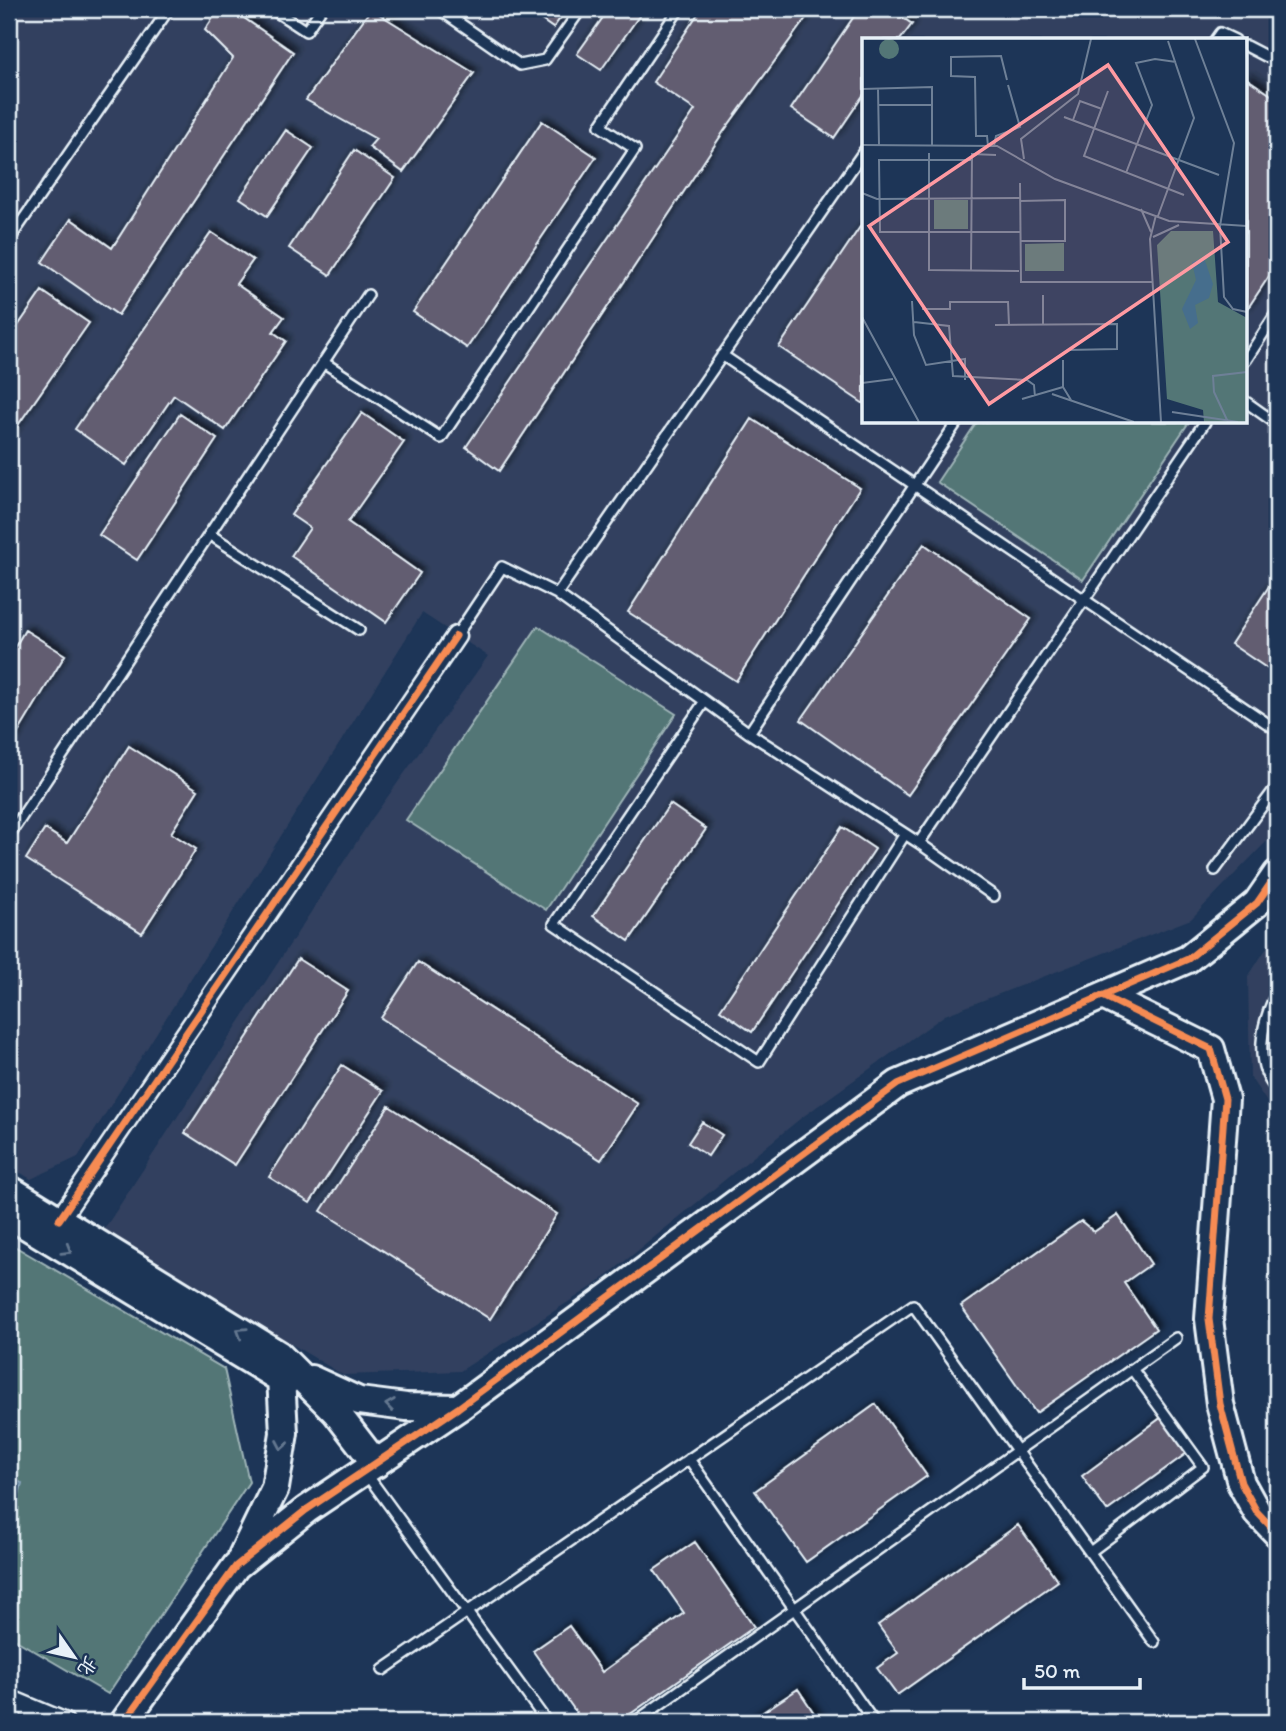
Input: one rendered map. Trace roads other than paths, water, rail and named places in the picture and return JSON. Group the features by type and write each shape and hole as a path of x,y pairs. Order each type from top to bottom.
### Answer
{"street":[{"path":"59,1220 456,636"},
{"path":"236,1566 306,1510 458,1408 898,1084 1188,959 1274,887"},
{"path":"1103,996 1211,1049 1225,1099 1209,1319 1220,1404 1241,1483 1257,1512 1277,1533"},
{"path":"9,1189 278,1354 290,1376 312,1405 367,1470"},
{"path":"9,1215 290,1376 359,1401 406,1407 458,1408"},
{"path":"124,1722 236,1566 275,1488 285,1433 290,1376"},
{"path":"9,1699 64,1722"}],"lane":[{"path":"9,240 169,9"},
{"path":"272,9 306,31 321,9"},
{"path":"439,9 520,65 545,60 581,9"},
{"path":"323,362 441,438 635,149 600,126 679,9"},
{"path":"1216,38 1220,33 1231,38"},
{"path":"1248,47 1277,62"},
{"path":"557,594 862,154"},
{"path":"9,836 368,295"},
{"path":"1248,357 1277,312"},
{"path":"722,355 1276,725"},
{"path":"1248,403 1277,424"},
{"path":"749,733 956,424"},
{"path":"919,843 1204,424"},
{"path":"209,534 359,630"},
{"path":"456,636 502,567 557,594 749,733 919,843 994,896"},
{"path":"705,701 554,924 759,1062 905,834"},
{"path":"1215,870 1277,786"},
{"path":"1277,992 1270,1006 1260,1046 1271,1084 1277,1090"},
{"path":"383,1670 913,1305 1154,1642"},
{"path":"635,1722 1176,1338"},
{"path":"1090,1552 1203,1467 1132,1369"},
{"path":"689,1459 874,1722"},
{"path":"367,1470 547,1722"}]}
